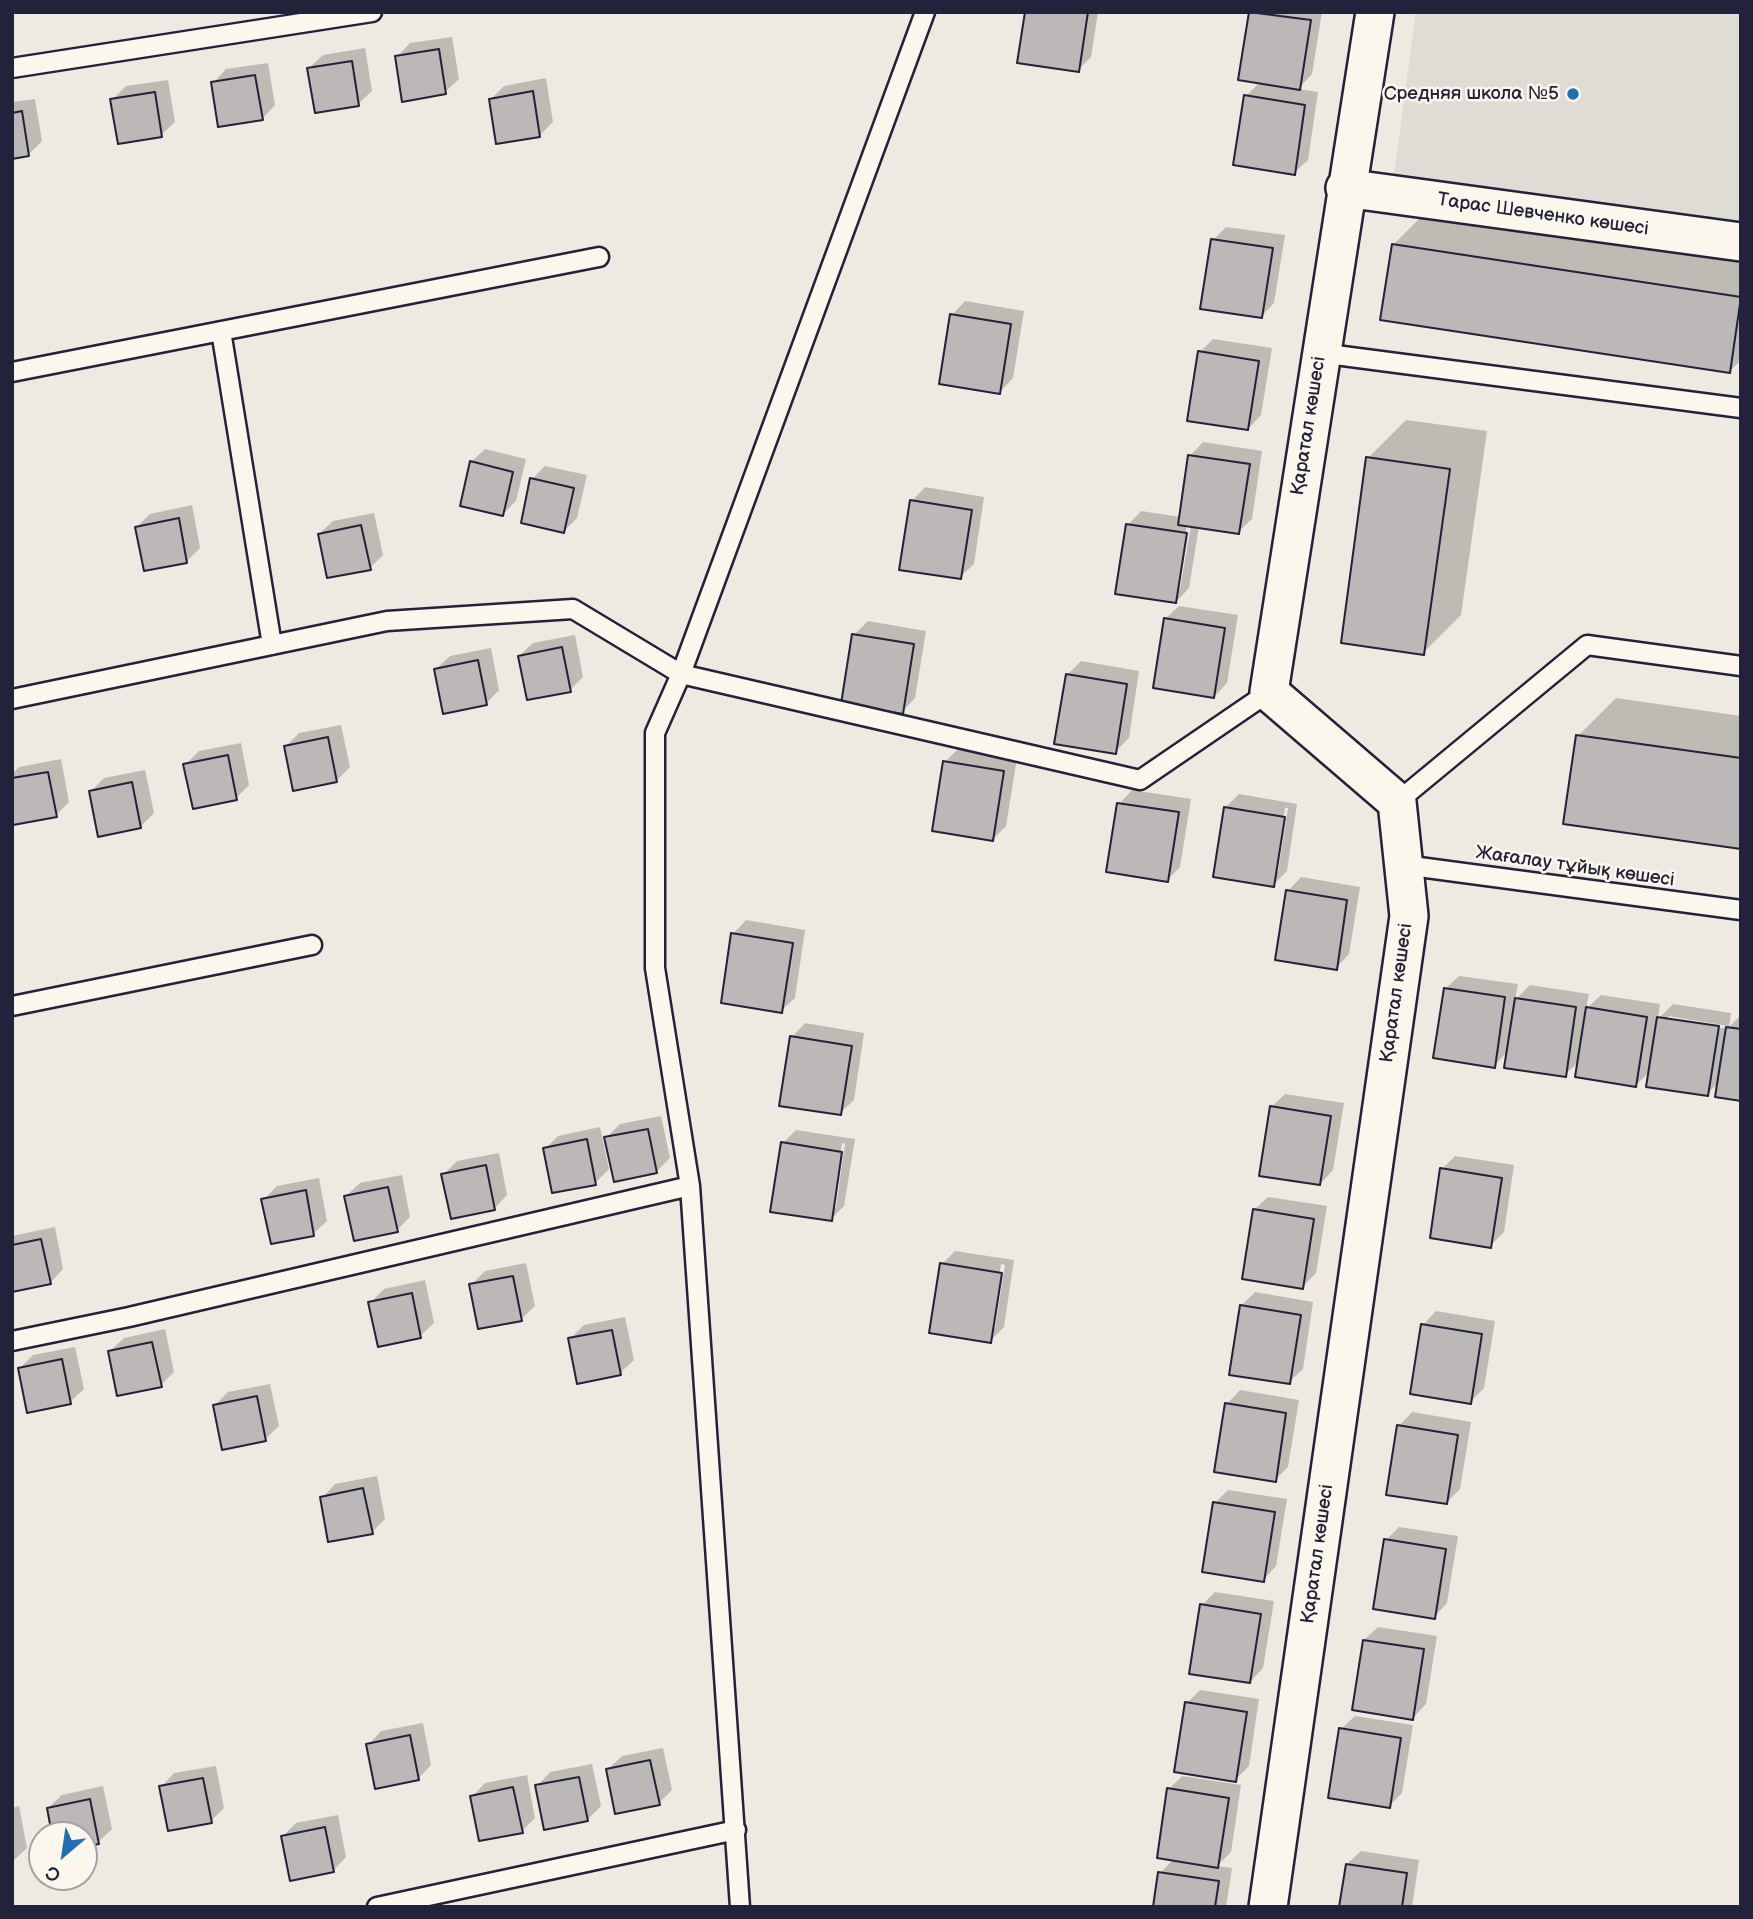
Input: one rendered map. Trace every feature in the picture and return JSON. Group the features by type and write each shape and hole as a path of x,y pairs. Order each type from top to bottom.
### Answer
{"street":[{"name":"Қаратал көшесі","path":"1269,692 1345,188 1375,12"},
{"name":"Тарас Шевченко көшесі","path":"1345,188 1741,242"},
{"path":"1269,692 1397,802"},
{"name":"Қаратал көшесі","path":"1268,1907 1409,916 1397,802"}],"lane":[{"path":"12,68 372,12"},
{"path":"740,1907 690,1186 655,968 655,733 681,674 925,12"},
{"path":"12,372 599,257"},
{"path":"221,331 272,645"},
{"path":"1320,353 1741,408"},
{"path":"12,699 387,621 573,609 681,674 1140,780 1269,692"},
{"path":"1397,802 1587,645 1741,666"},
{"name":"Жағалау тұйық көшесі","path":"1404,865 1741,910"},
{"path":"12,1006 312,945"},
{"path":"12,1341 129,1317 690,1186"},
{"path":"377,1907 736,1830"}],"shaded area":[{"name":"Средняя школа №5","path":"1416,12 1741,12 1741,223 1394,175"}],"building":[{"path":"1025,12 1088,12 1079,72 1017,63"},
{"path":"1249,12 1311,20 1300,90 1238,80"},
{"path":"439,49 446,94 402,102 395,56"},
{"path":"352,61 359,106 315,113 307,68"},
{"path":"255,75 263,120 218,127 211,82"},
{"path":"533,91 540,137 496,144 489,99"},
{"path":"155,92 162,137 118,144 110,99"},
{"path":"1244,95 1305,105 1295,175 1233,165"},
{"path":"22,111 29,156 12,159 12,113"},
{"path":"1211,239 1273,248 1262,318 1200,309"},
{"path":"1392,244 1741,297 1730,373 1380,320"},
{"path":"950,314 1011,324 1000,394 939,384"},
{"path":"1198,351 1259,361 1248,430 1187,421"},
{"path":"1188,455 1250,464 1239,534 1178,525"},
{"path":"1366,457 1450,469 1424,655 1341,643"},
{"path":"470,461 513,472 503,516 460,506"},
{"path":"530,478 574,488 564,533 521,523"},
{"path":"910,500 972,510 961,579 899,570"},
{"path":"179,518 187,563 144,571 135,527"},
{"path":"1126,524 1187,533 1176,603 1115,594"},
{"path":"361,525 371,570 327,578 318,534"},
{"path":"1164,618 1225,628 1214,698 1153,688"},
{"path":"852,634 914,644 903,714 841,704"},
{"path":"562,647 571,692 527,700 518,656"},
{"path":"478,660 487,705 443,714 434,669"},
{"path":"1066,674 1127,684 1116,754 1054,744"},
{"path":"1576,735 1741,758 1741,849 1563,824"},
{"path":"328,737 337,782 293,791 284,746"},
{"path":"228,755 237,800 193,809 183,764"},
{"path":"943,761 1004,771 993,841 932,831"},
{"path":"48,772 57,817 13,825 12,778"},
{"path":"132,782 141,828 98,837 89,791"},
{"path":"1117,803 1179,812 1168,882 1106,872"},
{"path":"1224,807 1285,817 1274,887 1213,877"},
{"path":"1286,890 1347,900 1337,970 1275,960"},
{"path":"731,933 793,943 782,1013 721,1003"},
{"path":"1444,988 1505,997 1495,1068 1433,1058"},
{"path":"1515,998 1576,1007 1566,1077 1504,1068"},
{"path":"1586,1007 1647,1017 1636,1087 1575,1077"},
{"path":"1657,1017 1719,1026 1708,1096 1646,1087"},
{"path":"1726,1027 1741,1029 1741,1101 1715,1097"},
{"path":"790,1036 852,1046 841,1115 779,1106"},
{"path":"1270,1106 1331,1116 1320,1185 1259,1176"},
{"path":"648,1129 657,1173 614,1182 604,1137"},
{"path":"587,1139 596,1185 552,1193 543,1148"},
{"path":"781,1142 842,1152 832,1221 770,1212"},
{"path":"486,1165 495,1210 451,1219 441,1174"},
{"path":"1440,1168 1502,1178 1491,1248 1430,1238"},
{"path":"388,1187 398,1232 354,1241 344,1196"},
{"path":"306,1190 314,1236 271,1244 261,1199"},
{"path":"1253,1209 1314,1219 1303,1289 1242,1279"},
{"path":"41,1239 51,1284 12,1292 12,1245"},
{"path":"940,1263 1002,1273 991,1343 929,1333"},
{"path":"513,1276 522,1321 478,1329 469,1284"},
{"path":"412,1293 421,1338 378,1347 368,1302"},
{"path":"1240,1305 1301,1315 1290,1384 1229,1375"},
{"path":"1421,1324 1482,1334 1471,1404 1410,1394"},
{"path":"612,1330 621,1375 577,1384 568,1338"},
{"path":"152,1342 162,1387 117,1396 108,1351"},
{"path":"62,1359 71,1404 27,1413 18,1368"},
{"path":"257,1396 266,1441 222,1450 213,1405"},
{"path":"1225,1403 1286,1413 1276,1482 1214,1472"},
{"path":"1397,1425 1458,1435 1447,1504 1386,1495"},
{"path":"363,1488 373,1534 328,1542 320,1497"},
{"path":"1213,1502 1275,1512 1264,1582 1202,1572"},
{"path":"1384,1539 1446,1549 1435,1619 1373,1609"},
{"path":"1200,1604 1261,1614 1250,1683 1189,1674"},
{"path":"1363,1640 1424,1649 1413,1720 1352,1710"},
{"path":"1185,1702 1247,1712 1236,1782 1174,1772"},
{"path":"1339,1728 1401,1738 1390,1808 1328,1798"},
{"path":"410,1735 419,1780 375,1789 366,1744"},
{"path":"650,1760 660,1805 615,1814 606,1769"},
{"path":"579,1777 588,1821 544,1830 535,1785"},
{"path":"203,1778 212,1823 168,1831 159,1786"},
{"path":"513,1787 523,1833 479,1841 470,1796"},
{"path":"1167,1788 1229,1798 1218,1868 1157,1858"},
{"path":"90,1799 94,1821 49,1821 47,1808"},
{"path":"325,1827 334,1872 290,1881 281,1836"},
{"path":"1346,1864 1407,1873 1402,1907 1339,1907"},
{"path":"1158,1872 1219,1881 1215,1907 1153,1907"}],"place":[{"name":"Средняя школа №5","path":"1573,94"}]}
